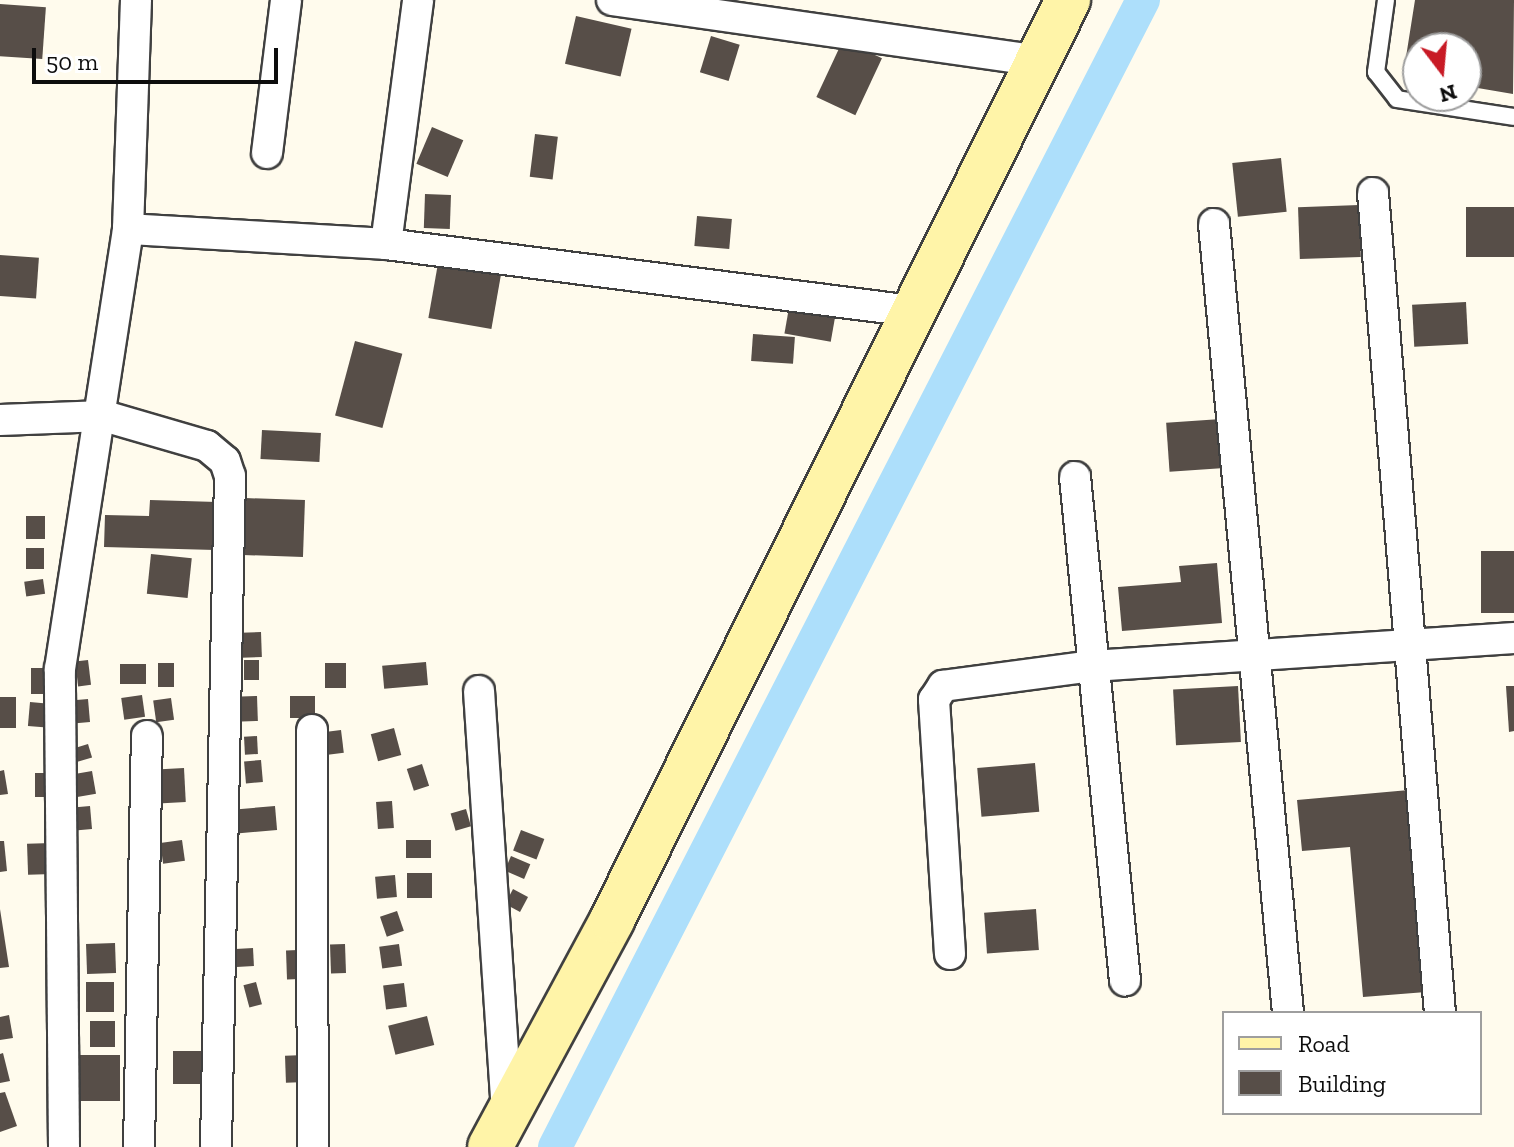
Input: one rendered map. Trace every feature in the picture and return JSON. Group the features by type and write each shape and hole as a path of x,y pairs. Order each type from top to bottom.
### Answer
{"main road":[{"path":"498,1134 912,311 976,195 1035,60 1068,0"}],"street":[{"path":"64,1147 60,669 104,416 128,229 136,0"},
{"path":"267,153 286,0"},
{"path":"386,244 418,0"},
{"path":"612,0 1035,60"},
{"path":"1373,193 1440,1011"},
{"path":"1214,224 1288,1011"},
{"path":"128,229 386,244 912,311"},
{"path":"0,420 104,416 207,446 225,461 230,476 216,1147"},
{"path":"1075,477 1125,981"},
{"path":"950,954 936,695 943,686 974,678 1092,666 1514,638"},
{"path":"479,691 498,1134"},
{"path":"312,730 313,1147"},
{"path":"139,1147 147,736"}],"lane":[{"path":"1386,0 1376,72 1397,99 1514,117"}],"building":[{"path":"1415,0 1514,0 1513,94 1482,89 1482,32 1410,32"},
{"path":"0,4 46,7 42,59 0,56"},
{"path":"576,16 632,29 621,77 565,64"},
{"path":"711,36 740,45 729,81 700,72"},
{"path":"843,40 882,58 855,115 816,97"},
{"path":"432,127 463,140 448,177 416,164"},
{"path":"535,134 558,137 553,179 530,177"},
{"path":"1281,158 1287,212 1238,217 1232,163"},
{"path":"425,194 451,195 450,229 424,228"},
{"path":"1359,205 1361,257 1300,259 1298,207"},
{"path":"1466,207 1514,207 1514,257 1466,257"},
{"path":"697,216 732,219 729,249 694,246"},
{"path":"440,252 503,263 491,329 428,318"},
{"path":"0,255 39,258 36,299 0,296"},
{"path":"790,302 836,310 831,342 784,334"},
{"path":"1466,302 1468,344 1414,347 1412,305"},
{"path":"753,334 795,337 793,364 751,361"},
{"path":"355,341 402,354 382,428 335,415"},
{"path":"1221,419 1224,468 1170,472 1166,423"},
{"path":"262,430 321,433 319,462 260,459"},
{"path":"245,498 305,500 303,557 243,555"},
{"path":"150,500 217,502 215,550 104,547 105,515 149,516"},
{"path":"26,516 45,516 45,539 26,539"},
{"path":"26,548 44,548 44,569 26,569"},
{"path":"1481,551 1514,551 1514,613 1481,613"},
{"path":"151,554 192,558 188,598 147,594"},
{"path":"1217,563 1222,623 1122,631 1118,587 1181,582 1179,566"},
{"path":"43,579 45,594 26,596 24,582"},
{"path":"261,632 262,657 234,658 233,633"},
{"path":"88,660 91,685 78,686 75,662"},
{"path":"244,660 259,660 259,680 244,680"},
{"path":"426,662 428,685 384,689 382,666"},
{"path":"158,663 174,663 174,687 158,687"},
{"path":"325,663 346,663 346,688 325,688"},
{"path":"120,664 146,664 146,684 120,684"},
{"path":"31,668 51,668 51,694 31,694"},
{"path":"1238,686 1241,742 1176,745 1173,689"},
{"path":"1506,686 1514,686 1514,731 1509,732"},
{"path":"142,695 145,717 124,720 121,698"},
{"path":"257,696 258,721 242,722 241,697"},
{"path":"290,696 315,696 315,718 290,718"},
{"path":"0,697 16,697 16,728 0,728"},
{"path":"171,698 174,720 156,722 153,701"},
{"path":"88,699 90,722 76,723 74,700"},
{"path":"30,702 52,704 50,728 28,726"},
{"path":"394,728 401,755 378,761 371,734"},
{"path":"341,730 344,753 324,755 321,732"},
{"path":"257,736 258,754 245,755 244,737"},
{"path":"88,744 92,757 76,762 72,749"},
{"path":"261,760 263,782 246,783 244,761"},
{"path":"1035,763 1039,812 981,817 977,768"},
{"path":"422,764 429,786 414,791 407,769"},
{"path":"184,768 186,802 163,803 161,769"},
{"path":"4,770 8,794 0,795 0,771"},
{"path":"92,771 96,794 77,797 73,774"},
{"path":"35,773 58,773 58,797 35,797"},
{"path":"1409,790 1426,992 1363,997 1350,847 1302,851 1297,800"},
{"path":"392,801 394,828 378,829 376,802"},
{"path":"90,806 92,829 78,830 76,807"},
{"path":"275,806 277,830 228,834 226,810"},
{"path":"466,809 471,826 456,831 451,813"},
{"path":"521,830 544,839 536,859 513,851"},
{"path":"182,840 185,861 163,864 160,843"},
{"path":"406,840 431,840 431,858 406,858"},
{"path":"0,841 4,841 7,871 0,872"},
{"path":"52,843 53,874 28,875 27,844"},
{"path":"511,856 530,864 524,879 505,871"},
{"path":"407,873 432,873 432,898 407,898"},
{"path":"395,875 397,897 377,899 375,877"},
{"path":"513,889 528,897 520,912 505,904"},
{"path":"0,909 9,967 0,968"},
{"path":"1036,909 1039,950 987,954 984,913"},
{"path":"397,911 404,931 387,937 380,917"},
{"path":"115,943 116,973 87,974 86,944"},
{"path":"345,944 346,973 331,974 330,945"},
{"path":"399,944 402,966 382,969 379,947"},
{"path":"253,948 254,966 232,967 231,949"},
{"path":"286,950 298,950 299,979 287,979"},
{"path":"86,982 114,982 114,1012 86,1012"},
{"path":"256,982 262,1004 249,1008 243,985"},
{"path":"404,983 407,1007 386,1009 383,986"},
{"path":"9,1015 13,1038 0,1040 0,1017"},
{"path":"427,1016 434,1045 395,1055 388,1026"},
{"path":"90,1021 115,1021 115,1047 90,1047"},
{"path":"173,1051 203,1051 203,1084 173,1084"},
{"path":"3,1053 10,1081 0,1083 0,1054"},
{"path":"71,1055 120,1055 120,1101 71,1101"},
{"path":"305,1055 306,1082 286,1083 285,1056"},
{"path":"5,1092 17,1126 0,1132 0,1093"}],"waterway":[{"path":"555,1147 1143,0"}]}
